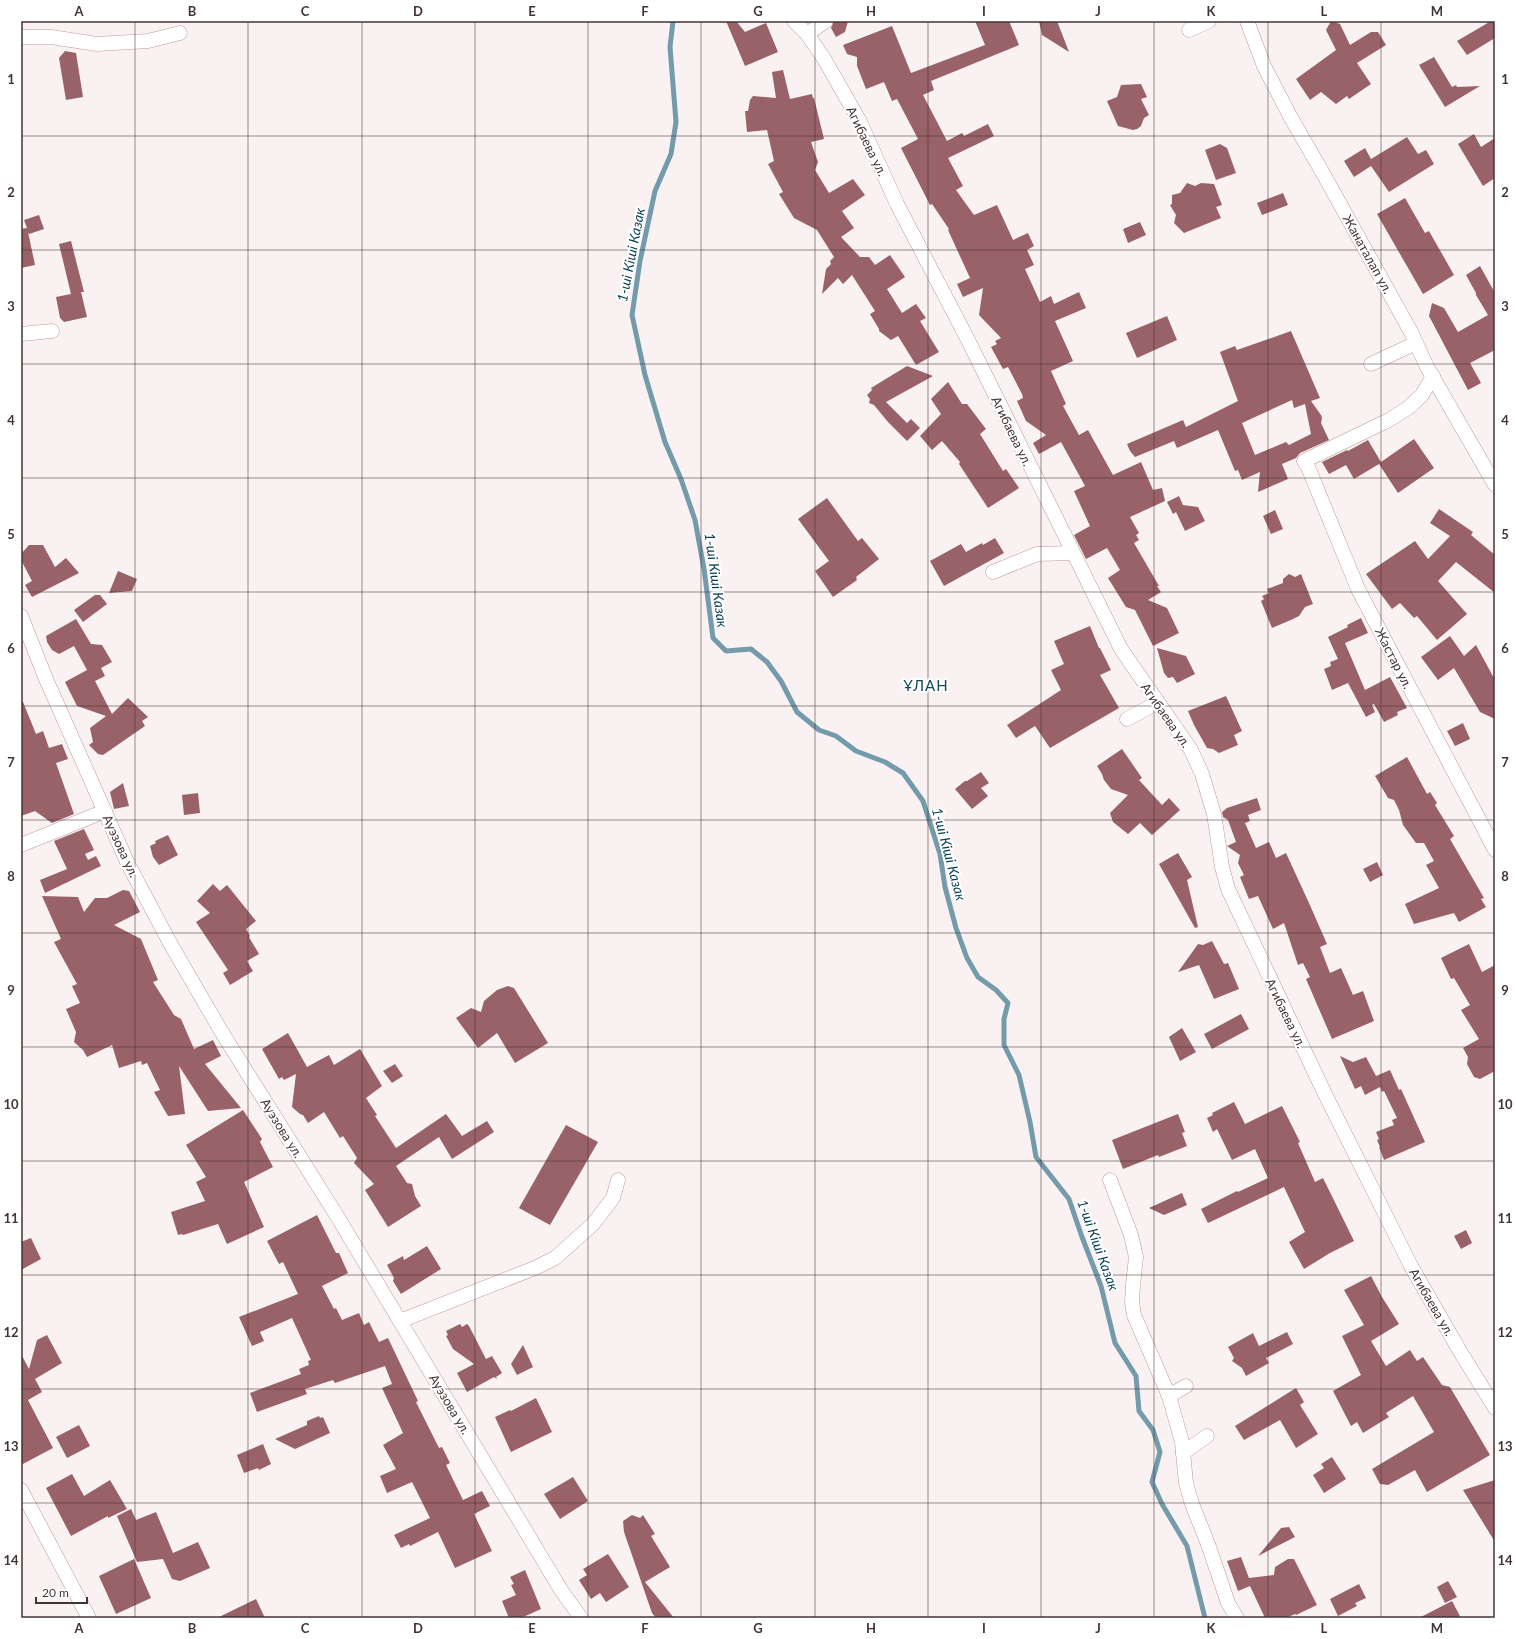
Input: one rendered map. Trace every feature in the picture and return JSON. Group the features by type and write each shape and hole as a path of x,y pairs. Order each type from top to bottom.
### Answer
{"street":[{"name":"Агибаева ул.","path":"794,21 807,34 823,57 859,120 897,204 968,340 1120,649 1191,750 1202,774 1214,814 1222,867 1228,889 1324,1092 1411,1266 1461,1353 1495,1408"},
{"path":"807,34 826,21"},
{"path":"1189,30 1209,21"},
{"name":"Жанаталап ул.","path":"1247,21 1264,66 1291,118 1331,188 1433,376 1495,485"},
{"path":"21,37 51,37 97,44 148,41 180,33"},
{"path":"21,334 52,331"},
{"path":"1371,364 1416,343"},
{"name":"Жастар ул.","path":"1433,376 1422,395 1408,408 1390,420 1304,461 1308,467 1358,589 1495,850"},
{"path":"994,572 1037,554 1073,553"},
{"name":"Ауэзова ул.","path":"21,616 46,679 128,864 174,949 221,1031 337,1216 560,1590 581,1618"},
{"path":"1127,719 1157,703"},
{"path":"21,845 105,811"},
{"path":"400,1321 535,1268 555,1258 593,1224 605,1211 613,1198 618,1180"},
{"path":"1110,1180 1131,1235 1136,1257 1132,1302 1134,1315 1169,1396 1182,1442 1186,1483 1192,1504 1208,1544 1228,1603 1237,1618"},
{"path":"1169,1396 1186,1386"},
{"path":"1182,1453 1207,1436"},
{"path":"21,1490 90,1618"}],"building":[{"path":"726,21 736,21 745,32 766,23 778,52 745,66"},
{"path":"834,21 848,21 845,32 836,37 831,28"},
{"path":"975,21 1009,21 1019,45 931,81 934,90 923,95 947,141 962,133 964,136 988,124 994,136 948,158 963,186 956,190 974,215 997,205 1013,240 1028,233 1034,246 1027,250 1034,265 1025,269 1040,302 1051,296 1054,304 1079,292 1086,308 1055,321 1073,361 1051,371 1066,404 1063,406 1079,435 1088,430 1113,475 1141,462 1153,490 1162,488 1165,501 1130,517 1139,533 1136,535 1139,540 1134,543 1161,592 1148,600 1167,608 1179,633 1153,646 1135,610 1126,607 1108,578 1120,570 1107,548 1086,559 1074,535 1090,526 1074,491 1085,486 1061,442 1039,454 1033,443 1046,435 1026,421 1017,401 1023,398 1022,394 1008,367 1003,369 991,347 997,344 995,341 1001,338 979,315 983,288 963,297 957,284 970,278 948,230 949,229 932,204 930,205 901,148 918,139 897,99 892,101 884,82 866,89 857,66 857,57 847,54 843,45 892,26 911,73 985,45"},
{"path":"1039,21 1057,21 1069,52 1042,35"},
{"path":"1331,21 1340,24 1350,45 1371,32 1378,32 1386,45 1357,63 1371,84 1349,99 1347,96 1336,104 1321,92 1310,100 1296,79 1336,50 1326,30"},
{"path":"1491,21 1495,21 1495,38 1467,55 1457,41"},
{"path":"65,51 76,53 83,97 66,100 59,58"},
{"path":"1434,57 1452,87 1456,85 1457,87 1480,86 1445,107 1419,65"},
{"path":"783,70 790,99 812,94 814,98 824,139 811,142 818,162 815,170 829,193 853,179 865,195 842,211 854,228 841,237 860,257 869,257 875,265 890,255 905,277 887,289 902,313 916,304 926,318 920,321 939,352 916,365 898,336 891,340 879,331 870,314 875,311 852,275 843,284 838,278 822,294 826,269 831,264 830,261 834,257 817,230 794,218 779,194 783,192 768,164 774,161 767,130 747,132 745,111 748,111 750,100 753,96 776,98 772,72"},
{"path":"1141,84 1147,97 1141,99 1149,115 1144,118 1141,126 1137,129 1133,130 1118,126 1107,101 1117,97 1121,85"},
{"path":"1474,134 1481,147 1495,138 1495,178 1483,186 1458,144"},
{"path":"1407,137 1418,154 1426,150 1434,164 1389,192 1371,166 1354,177 1344,161 1365,148 1371,159"},
{"path":"1220,144 1227,148 1236,173 1216,180 1205,150"},
{"path":"1187,183 1195,186 1201,183 1214,184 1222,205 1216,207 1221,218 1184,233 1174,223 1176,215 1170,205 1172,204 1172,195 1180,193"},
{"path":"1283,193 1288,205 1262,215 1257,203"},
{"path":"1405,198 1425,233 1429,231 1454,275 1423,294 1377,214"},
{"path":"39,215 44,229 29,234 28,232 35,265 21,268 21,229 27,228 24,220"},
{"path":"1140,222 1146,235 1128,243 1123,229"},
{"path":"71,241 84,292 81,292 87,317 64,322 60,318 56,297 71,294 59,244"},
{"path":"1480,266 1495,293 1495,350 1470,363 1481,383 1468,390 1429,316 1432,303 1444,308 1458,332 1488,315 1466,275"},
{"path":"1167,316 1177,340 1137,358 1126,333"},
{"path":"1291,331 1320,398 1311,401 1321,415 1321,423 1329,440 1300,453 1296,458 1282,464 1288,479 1258,492 1260,472 1242,480 1238,470 1235,471 1218,430 1177,448 1174,441 1135,457 1127,444 1183,420 1186,427 1238,401 1220,352 1235,346 1237,350","holes":["1292,400 1294,408 1305,404 1311,434 1289,445 1286,442 1255,455 1242,423"]},
{"path":"907,366 933,376 886,402 907,423 911,419 920,428 907,441 874,405 869,403 870,399 867,395 872,390 871,388"},
{"path":"948,382 962,404 967,404 986,429 980,434 1003,471 1006,469 1019,488 988,508 959,464 960,462 942,441 932,450 920,436 941,414 931,399"},
{"path":"1414,439 1434,468 1398,493 1379,464 1354,479 1346,465 1329,474 1322,462 1347,450 1348,451 1368,440 1381,462"},
{"path":"1179,496 1183,505 1198,507 1205,521 1185,531 1176,512 1173,514 1167,502"},
{"path":"827,498 858,541 862,538 879,559 856,577 857,580 833,597 815,571 829,561 798,519"},
{"path":"1439,509 1473,532 1471,535 1495,555 1495,593 1456,562 1438,581 1467,614 1437,640 1417,616 1414,618 1400,603 1392,609 1366,574 1415,541 1428,559 1450,536 1430,523"},
{"path":"1275,510 1283,529 1271,534 1263,516"},
{"path":"995,538 1004,553 944,586 930,561 961,544 966,552"},
{"path":"29,545 43,545 55,567 66,558 79,573 32,597 25,585 32,581 21,560 21,554"},
{"path":"118,571 137,579 132,591 109,593"},
{"path":"1289,574 1295,577 1301,574 1313,604 1305,607 1299,616 1272,628 1261,601 1264,599 1262,596 1269,593 1267,589 1283,583 1283,579"},
{"path":"95,595 100,595 107,604 83,622 74,610"},
{"path":"1361,618 1368,633 1345,643 1365,690 1390,677 1407,708 1397,712 1398,715 1384,722 1374,704 1372,705 1375,712 1366,717 1348,683 1332,690 1324,669 1331,666 1330,662 1338,659 1328,637 1348,627 1347,625"},
{"path":"76,619 91,644 102,645 112,662 101,668 105,676 95,681 112,714 128,698 148,717 142,721 145,726 103,755 98,754 89,745 93,742 90,728 106,716 77,706 65,682 87,670 74,646 59,654 52,650 47,642 46,636"},
{"path":"1090,626 1099,648 1111,670 1100,675 1119,708 1050,748 1035,726 1016,738 1007,725 1061,690 1051,670 1064,664 1054,641"},
{"path":"1450,636 1464,656 1476,645 1495,680 1495,719 1480,712 1454,668 1438,680 1421,657"},
{"path":"1157,648 1186,656 1195,674 1177,683 1173,677 1168,678 1164,673"},
{"path":"1226,696 1242,731 1234,735 1238,745 1219,753 1213,749 1207,748 1188,711"},
{"path":"21,697 36,734 43,731 49,748 62,744 68,759 56,763 74,814 52,823 35,811 21,816"},
{"path":"1463,723 1470,739 1455,746 1447,731"},
{"path":"1122,749 1142,778 1139,780 1162,805 1169,798 1180,810 1152,835 1140,823 1128,834 1113,822 1110,813 1128,795 1111,789 1104,780 1097,766"},
{"path":"1407,757 1427,794 1430,792 1437,803 1435,805 1454,836 1450,839 1484,898 1481,899 1486,907 1459,922 1454,913 1414,924 1405,904 1439,888 1426,865 1434,861 1424,843 1416,843 1403,825 1399,810 1394,800 1388,798 1375,776"},
{"path":"981,772 989,783 981,788 988,796 972,809 955,789 965,781"},
{"path":"123,783 129,806 114,809 110,792"},
{"path":"198,793 200,813 184,815 182,795"},
{"path":"1257,798 1261,810 1248,815 1250,821 1245,823 1256,848 1269,842 1276,858 1286,853 1327,944 1320,947 1330,973 1341,968 1353,995 1363,991 1374,1021 1332,1039 1306,979 1310,977 1303,963 1298,965 1284,923 1273,929 1258,896 1249,899 1240,877 1244,875 1238,863 1240,855 1227,846 1236,842 1228,820 1223,817 1222,812 1227,808"},
{"path":"84,829 94,850 85,854 88,860 96,856 101,866 45,893 40,880 67,869 54,841"},
{"path":"168,835 178,855 159,865 153,857 150,846 156,843 155,841"},
{"path":"1178,853 1192,877 1187,880 1198,927 1195,928 1159,864"},
{"path":"1377,862 1383,875 1370,882 1363,869"},
{"path":"213,884 220,891 227,885 256,921 246,929 259,954 247,961 253,971 230,985 223,973 228,970 196,922 210,913 197,901"},
{"path":"123,890 129,891 140,912 114,925 141,939 158,980 153,982 174,1015 181,1019 194,1049 213,1040 221,1056 205,1064 241,1108 208,1111 179,1066 185,1114 168,1116 154,1092 160,1090 147,1063 142,1065 141,1061 119,1068 112,1045 87,1057 83,1050 74,1042 76,1032 66,1009 80,1003 72,986 77,984 54,942 61,939 42,896 78,897 84,912 95,898 107,898"},
{"path":"1212,941 1224,964 1228,963 1239,989 1214,999 1199,965 1178,972 1198,944 1203,945"},
{"path":"1469,944 1482,972 1495,965 1495,1071 1480,1079 1474,1077 1467,1064 1468,1057 1463,1048 1479,1039 1461,1010 1470,1005 1454,978 1451,979 1441,958"},
{"path":"508,986 514,988 548,1043 515,1063 497,1033 478,1048 456,1018 471,1008 481,1012 484,1001 497,990"},
{"path":"1241,1014 1249,1029 1212,1049 1204,1034"},
{"path":"1182,1028 1196,1052 1180,1061 1169,1037"},
{"path":"288,1033 307,1067 329,1055 334,1065 360,1049 382,1086 366,1098 377,1115 375,1116 396,1148 446,1114 462,1136 487,1121 494,1132 452,1159 439,1137 396,1166 407,1183 412,1184 415,1196 421,1206 388,1227 365,1190 374,1184 354,1163 357,1158 343,1136 340,1138 324,1112 308,1123 303,1115 292,1107 296,1074 284,1080 282,1077 279,1079 262,1049"},
{"path":"1340,1056 1353,1062 1366,1057 1376,1076 1390,1070 1399,1090 1401,1089 1425,1142 1384,1160 1377,1140 1379,1139 1376,1132 1394,1125 1392,1120 1397,1118 1384,1091 1382,1092 1380,1087 1365,1095 1361,1086 1355,1089"},
{"path":"395,1064 403,1076 392,1083 383,1071"},
{"path":"1234,1102 1245,1124 1282,1106 1300,1142 1298,1143 1315,1182 1323,1178 1354,1241 1330,1253 1304,1269 1289,1242 1305,1232 1284,1187 1208,1223 1201,1209 1237,1191 1238,1192 1268,1178 1255,1149 1232,1160 1217,1129 1213,1132 1207,1118 1213,1115 1212,1113"},
{"path":"243,1110 262,1139 260,1142 273,1167 244,1182 264,1227 227,1244 218,1224 183,1235 178,1235 171,1212 205,1201 196,1182 206,1177 186,1145"},
{"path":"1178,1114 1185,1132 1182,1133 1187,1146 1159,1157 1158,1155 1123,1169 1112,1140"},
{"path":"566,1125 598,1142 550,1225 519,1208"},
{"path":"1182,1193 1187,1205 1164,1215 1149,1208"},
{"path":"317,1215 336,1253 339,1253 348,1273 322,1286 334,1309 336,1308 342,1320 359,1313 364,1325 369,1322 379,1342 388,1338 418,1401 416,1402 439,1448 442,1447 450,1463 446,1465 463,1500 482,1491 490,1506 474,1514 492,1551 455,1568 438,1532 410,1546 409,1544 401,1548 394,1535 430,1518 412,1482 387,1493 380,1476 396,1469 383,1445 403,1433 382,1388 392,1384 385,1366 335,1383 333,1380 305,1389 307,1394 257,1412 250,1393 301,1374 299,1369 309,1365 308,1361 311,1360 292,1318 260,1332 264,1341 252,1346 239,1317 298,1294 283,1262 279,1264 267,1241"},
{"path":"1466,1230 1472,1243 1461,1249 1454,1236"},
{"path":"31,1238 41,1259 21,1270 21,1242"},
{"path":"427,1246 441,1269 401,1294 393,1281 394,1278 387,1265 403,1256 404,1260"},
{"path":"1371,1276 1399,1324 1371,1341 1386,1366 1410,1350 1417,1361 1423,1357 1442,1385 1450,1387 1490,1455 1427,1492 1415,1470 1388,1485 1380,1484 1372,1469 1434,1432 1413,1396 1386,1413 1389,1417 1363,1433 1357,1422 1351,1426 1333,1391 1361,1375 1342,1336 1364,1325 1344,1290"},
{"path":"460,1324 462,1327 467,1324 469,1326 486,1359 492,1356 502,1373 496,1377 497,1379 494,1377 467,1392 457,1373 474,1364 453,1349 446,1336 448,1335 446,1331"},
{"path":"1287,1332 1293,1344 1266,1358 1269,1363 1246,1376 1242,1368 1232,1361 1234,1358 1228,1347 1253,1333 1259,1346"},
{"path":"47,1335 62,1363 35,1379 42,1392 28,1400 53,1448 21,1465 21,1354 29,1369 37,1340"},
{"path":"523,1345 533,1367 517,1375 511,1364"},
{"path":"1296,1388 1304,1402 1300,1405 1318,1434 1296,1448 1280,1420 1244,1440 1235,1426"},
{"path":"536,1398 552,1432 511,1452 495,1417 510,1410 511,1411"},
{"path":"319,1416 320,1418 323,1417 330,1433 295,1449 275,1439 307,1425 307,1421"},
{"path":"79,1425 90,1446 67,1458 56,1437"},
{"path":"263,1444 271,1464 259,1470 258,1468 244,1473 237,1455"},
{"path":"1332,1457 1346,1479 1324,1493 1313,1475 1324,1468 1321,1464"},
{"path":"72,1474 84,1496 110,1480 127,1509 108,1518 108,1516 71,1536 46,1488"},
{"path":"573,1477 588,1501 560,1519 544,1494"},
{"path":"1495,1480 1495,1542 1463,1490"},
{"path":"131,1509 136,1520 156,1512 173,1553 198,1542 210,1568 180,1581 172,1579 163,1559 137,1562 117,1516"},
{"path":"632,1515 640,1518 643,1515 655,1534 651,1536 670,1567 645,1582 674,1618 656,1618 652,1613 624,1532 623,1521"},
{"path":"1289,1527 1295,1537 1258,1556 1281,1528"},
{"path":"608,1554 629,1587 606,1602 600,1593 591,1599 579,1580 587,1575 583,1569"},
{"path":"1241,1557 1249,1578 1274,1575 1275,1567 1288,1559 1294,1559 1317,1605 1286,1618 1265,1618 1250,1586 1238,1591 1227,1561"},
{"path":"134,1559 151,1598 116,1614 99,1576"},
{"path":"525,1570 541,1609 521,1618 509,1618 502,1601 516,1595 511,1585 514,1584 510,1577"},
{"path":"1448,1581 1457,1597 1445,1603 1437,1587"},
{"path":"1359,1584 1366,1598 1355,1603 1357,1606 1338,1616 1330,1599"},
{"path":"256,1599 265,1618 217,1618"},
{"path":"1452,1601 1461,1618 1419,1618"}],"waterway":[{"name":"1-ші Кіші Казак","path":"673,21 670,47 676,122 671,154 655,191 640,261 632,315 645,375 665,442 681,479 695,520 704,569 713,638 726,651 751,649 767,662 781,681 797,712 819,730 836,736 856,751 885,762 903,773 923,801 940,854 945,887 956,928 967,958 978,977 996,990 1008,1003 1004,1019 1004,1045 1019,1075 1030,1122 1036,1157 1069,1199 1101,1286 1115,1343 1136,1376 1139,1411 1153,1430 1160,1452 1152,1482 1162,1504 1187,1546 1205,1618"}],"district":[{"name":"ҰЛАН","path":"926,686"}]}
